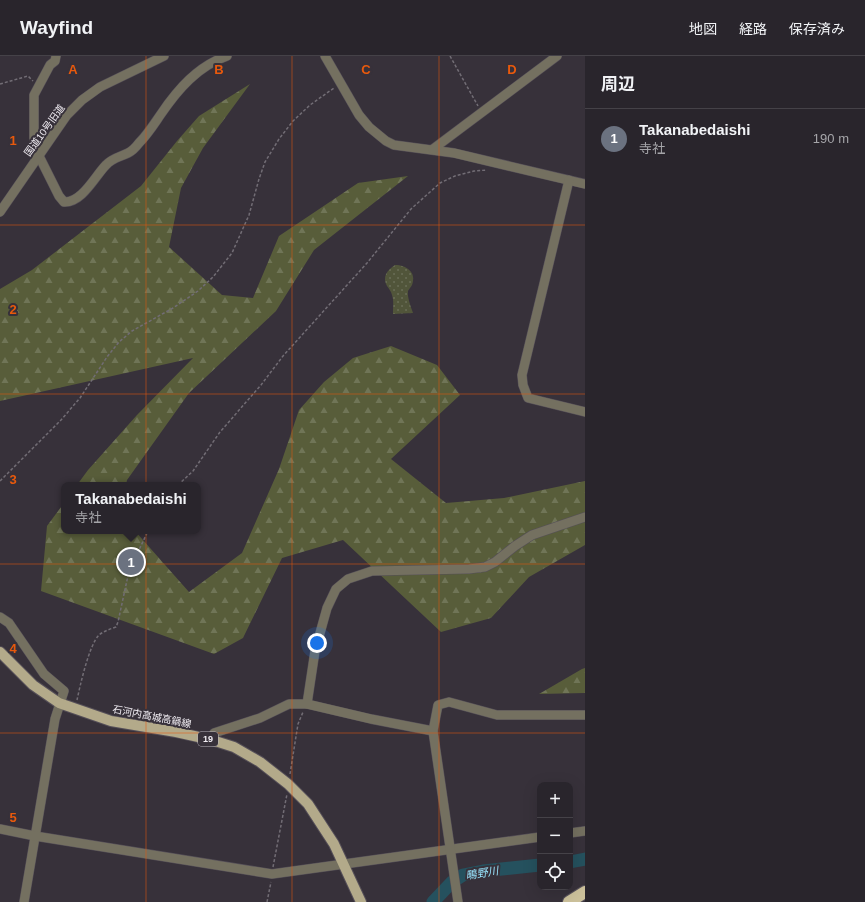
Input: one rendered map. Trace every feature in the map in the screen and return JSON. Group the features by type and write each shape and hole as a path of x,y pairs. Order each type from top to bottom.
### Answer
{"highway":[{"path":"569,902 585,892"}],"main road":[{"name":"石河内高城高鍋線","path":"0,652 33,685 60,703 75,710 111,721 176,732 212,740 234,747 260,762 288,784 308,804 334,844 361,902"}],"street":[{"path":"56,56 55,61 50,65 34,95 34,146 59,196 64,202 75,200 107,164 113,159 130,152 140,143 179,91 193,76 209,63 227,56"},
{"name":"国道10号旧道","path":"0,212 67,115 82,100 100,87 164,56"},
{"path":"325,56 359,115 368,127 386,141 394,145 454,153 585,184"},
{"path":"433,150 558,56"},
{"path":"569,180 522,375 523,385 528,398 585,412"},
{"path":"307,704 315,651 327,608 336,589 348,579 372,571 469,569 485,567 495,562 532,535 585,517"},
{"path":"0,617 9,623 44,674 64,691 54,719 24,902"},
{"path":"458,902 433,731 438,705 449,702 496,715 585,715"},
{"path":"212,740 214,732 260,718 289,704 307,704 371,719 433,731"},
{"path":"0,829 272,874 537,837"},
{"path":"573,833 585,831"}],"path":[{"path":"450,56 482,113"},
{"path":"0,84 28,76 39,86"},
{"path":"0,481 61,420 80,398 107,357 119,342 132,332 192,295 212,277 232,254 249,215 265,162 279,139 293,121 310,105 341,83"},
{"path":"181,482 193,471 220,432 261,385 283,356 367,263 411,209 440,182 455,176 488,169"},
{"path":"75,710 79,691 94,642 104,631 116,627 129,571 147,534"},
{"path":"267,902 272,874"}],"green space":[{"path":"250,84 203,148 181,188 169,247 222,295 253,298 279,236 358,183 408,176 314,250 276,311 189,393 127,482 79,482 137,415 193,358 0,401 0,289 32,270 141,186 199,116"},
{"path":"395,265 403,266 412,273 412,285 408,293 409,302 413,313 393,314 393,297 387,286 385,277 388,271"},
{"path":"391,346 437,365 460,395 391,459 446,503 504,498 585,481 585,545 529,577 491,618 441,632 343,540 282,558 243,638 214,654 41,591 47,526 61,507 61,534 138,534 189,592 242,553 279,469 299,410 324,382 353,358"},
{"path":"585,668 585,693 539,694 582,669"}],"waterway":[{"name":"鴫野川","path":"573,861 585,859"},
{"name":"鴫野川","path":"433,902 452,882 463,875 483,871 537,865"}],"place":[{"name":"Takanabedaishi","path":"131,562"}]}
